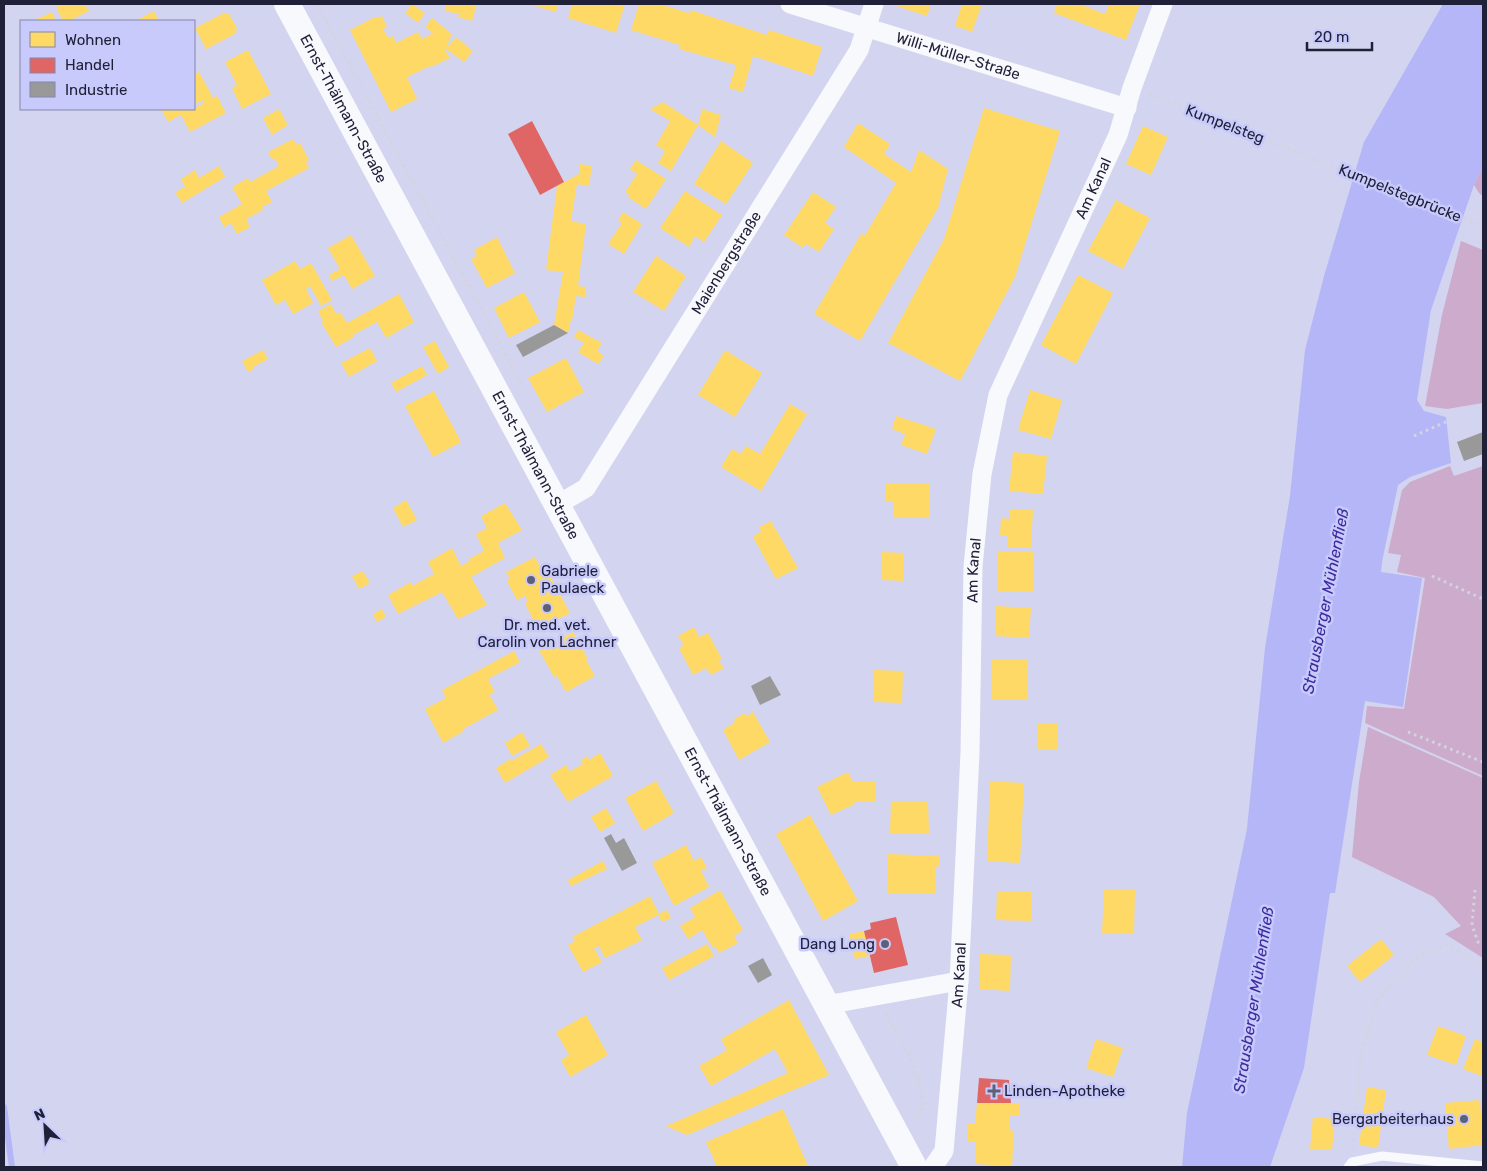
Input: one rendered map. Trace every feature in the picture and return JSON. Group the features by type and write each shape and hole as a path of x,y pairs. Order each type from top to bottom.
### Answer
{"main road":[{"name":"Ernst-Thälmann-Straße","path":"287,4 914,1167"}],"street":[{"name":"Willi-Müller-Straße","path":"790,4 1127,108"},
{"name":"Maienbergstraße","path":"557,506 586,488 859,50 874,4"},
{"name":"Am Kanal","path":"933,1167 944,1151 959,981 970,753 973,567 982,474 998,395 1118,135 1132,88 1163,4"},
{"path":"826,1005 959,981"}],"lane":[{"path":"1350,1165 1382,1156 1483,1166"}],"path":[{"name":"Kumpelsteg","path":"1132,88 1317,160"},
{"name":"Kumpelstegbrücke","path":"1317,160 1483,226"},
{"path":"1414,436 1448,421"},
{"path":"1432,576 1483,599"},
{"path":"1408,732 1483,762"},
{"path":"1475,890 1472,925 1478,942 1483,944"},
{"path":"1350,1165 1361,1055 1377,1001 1414,959 1446,944 1483,966"},
{"path":"876,996 906,1046 922,1096 924,1106 913,1120"}],"shaded area":[{"path":"1483,167 1483,196 1474,185"},
{"path":"1461,241 1483,250 1483,403 1447,409 1425,406 1442,315"},
{"path":"1450,466 1454,476 1483,466 1483,776 1365,723 1367,706 1404,709 1425,578 1397,572 1401,555 1388,553 1402,490 1410,482"},
{"path":"1368,727 1483,778 1483,958 1445,934 1461,926 1434,897 1352,857 1359,782"}],"water":[{"name":"Strausberger Mühlenfließ","path":"1443,4 1483,4 1483,167 1474,185 1431,310 1417,400 1424,411 1446,417 1451,463 1410,477 1398,485 1382,562 1381,572 1422,578 1403,707 1365,701 1335,893 1330,893 1304,1068 1270,1167 1182,1167 1187,1113 1247,829 1265,648 1290,496 1305,350 1324,276 1364,142"}],"building: Wohnen":[{"path":"63,4 85,4 89,11 71,20 62,20 56,7"},
{"path":"412,4 425,13 418,23 405,13"},
{"path":"446,4 477,4 472,21 458,17 459,14 445,11"},
{"path":"528,4 558,4 556,12"},
{"path":"572,4 625,4 616,33 568,18"},
{"path":"639,4 659,4 689,13 691,10 767,35 769,30 822,47 813,76 753,56 743,92 729,88 736,65 679,49 680,45 631,30"},
{"path":"897,4 931,4 927,16 896,6"},
{"path":"962,4 982,4 972,32 955,26"},
{"path":"1057,4 1079,4 1105,14 1109,4 1140,4 1126,40 1054,13"},
{"path":"154,11 158,20 140,20"},
{"path":"52,12 56,20 34,20"},
{"path":"224,13 229,14 237,28 235,34 206,49 195,28"},
{"path":"382,16 387,27 383,29 388,38 393,36 396,43 418,32 422,39 433,33 425,27 432,18 453,35 445,50 450,58 407,77 417,99 391,112 350,30 375,17"},
{"path":"456,37 473,51 464,62 446,49"},
{"path":"248,50 271,94 242,109 232,88 237,85 225,62"},
{"path":"199,72 213,98 217,96 226,113 190,132 181,115 168,122 162,110 195,110 195,108 204,103 202,100 195,104 195,74"},
{"path":"663,102 698,125 671,171 658,163 665,151 656,145 670,121 650,109"},
{"path":"984,108 1060,131 1015,277 960,381 888,343 944,239"},
{"path":"279,109 288,125 272,135 263,118"},
{"path":"702,109 721,115 715,137 698,125"},
{"path":"858,123 890,144 884,154 911,172 919,150 948,169 938,208 860,341 814,314 861,234 865,235 896,183 844,147"},
{"path":"1143,126 1168,137 1151,175 1126,164"},
{"path":"293,139 297,145 300,143 309,160 306,162 309,168 266,191 272,202 262,207 263,210 246,219 250,227 237,234 231,223 224,227 219,217 242,204 232,187 248,178 250,182 279,166 275,158 272,160 268,152"},
{"path":"721,141 753,163 726,204 694,184"},
{"path":"636,160 666,179 646,209 628,197 629,194 625,192 637,174 630,169"},
{"path":"580,164 592,166 589,186 577,184 571,221 586,224 578,286 586,287 585,297 576,296 568,333 554,325 563,272 546,270 557,186 579,174"},
{"path":"219,166 225,177 182,203 175,192 185,187 181,179 195,170 199,178"},
{"path":"685,191 722,215 704,242 695,236 689,247 660,228"},
{"path":"813,192 836,207 825,223 834,229 819,252 806,244 803,248 784,235"},
{"path":"1116,200 1150,218 1123,269 1088,251"},
{"path":"623,212 642,224 624,254 608,244 622,223 618,221"},
{"path":"351,235 375,276 352,289 344,275 332,281 329,275 340,269 328,248"},
{"path":"497,237 515,273 487,288 471,259 477,256 474,250"},
{"path":"656,256 686,276 664,311 633,292"},
{"path":"295,261 300,269 311,263 332,300 321,306 310,286 306,289 313,303 293,314 285,300 276,305 262,280"},
{"path":"1078,275 1113,293 1076,364 1041,345"},
{"path":"524,292 540,322 509,338 494,308"},
{"path":"399,294 414,322 386,338 377,322 336,347 321,322 323,321 318,311 331,304 336,314 340,312 347,323"},
{"path":"578,330 602,343 597,351 604,356 598,364 578,352 584,343 574,337"},
{"path":"435,341 449,367 438,374 423,347"},
{"path":"370,348 377,361 349,377 341,363"},
{"path":"263,350 268,359 248,372 242,361"},
{"path":"725,350 762,373 735,417 698,395"},
{"path":"566,358 584,392 547,412 528,378"},
{"path":"422,366 427,375 396,392 391,383"},
{"path":"1030,390 1062,400 1051,439 1018,430"},
{"path":"434,391 461,442 433,457 405,406"},
{"path":"790,404 807,414 761,491 721,467 732,449 741,454 746,446 760,454"},
{"path":"896,416 936,429 927,454 901,445 905,434 892,429"},
{"path":"1013,452 1047,456 1043,494 1009,491"},
{"path":"886,483 930,483 929,518 893,517 893,502 885,501"},
{"path":"406,500 417,520 403,527 393,508"},
{"path":"505,503 522,530 498,543 505,558 471,577 487,605 458,619 442,592 398,614 388,595 411,582 412,586 434,574 428,562 452,548 461,566 484,551 476,534 487,528 481,516"},
{"path":"1010,509 1033,510 1031,547 1007,547 1008,536 1000,535 1001,518 1009,519"},
{"path":"771,521 798,568 776,579 753,537 761,531 759,527"},
{"path":"998,551 1034,552 1033,592 997,591"},
{"path":"882,552 903,553 903,581 881,580"},
{"path":"535,557 542,571 546,568 570,613 542,627 538,619 534,622 525,603 528,601 525,596 517,600 507,581 510,579 506,572"},
{"path":"363,571 370,583 359,589 352,576"},
{"path":"996,606 1031,608 1029,638 995,636"},
{"path":"382,609 386,617 377,622 373,614"},
{"path":"694,627 699,637 708,633 722,659 719,661 724,668 711,675 706,668 693,675 679,648 684,645 678,636"},
{"path":"573,632 595,676 566,692 557,676 554,677 539,650"},
{"path":"514,651 520,662 488,679 495,692 489,694 498,710 463,729 464,731 443,743 425,709 446,698 442,690"},
{"path":"991,660 1028,660 1028,699 991,699"},
{"path":"874,670 903,671 902,703 873,702"},
{"path":"753,712 770,742 739,760 723,730 735,722 734,719 745,713 747,716"},
{"path":"1037,723 1057,723 1057,749 1037,749"},
{"path":"522,732 530,746 512,756 505,743"},
{"path":"541,744 549,757 505,783 496,768"},
{"path":"600,753 613,776 568,802 550,775 566,765 570,771 583,764 581,760 587,756 589,760"},
{"path":"848,772 853,782 875,782 875,801 854,801 855,804 831,815 817,787"},
{"path":"656,781 674,813 643,831 625,798"},
{"path":"990,781 1024,783 1020,863 987,861"},
{"path":"891,801 928,802 929,833 890,833"},
{"path":"606,808 615,823 600,832 591,817"},
{"path":"810,815 858,901 823,921 776,834"},
{"path":"686,845 694,861 701,857 707,868 701,871 709,887 674,906 652,863"},
{"path":"888,854 940,856 940,866 935,867 935,894 887,894"},
{"path":"603,861 607,869 571,886 568,880"},
{"path":"1104,889 1135,890 1134,934 1102,933"},
{"path":"720,890 743,930 734,936 738,943 719,953 715,946 713,948 702,930 688,939 680,926 695,917 690,908"},
{"path":"997,891 1032,892 1031,921 996,920"},
{"path":"650,896 659,914 667,910 671,918 662,922 658,915 635,927 642,940 605,958 599,946 594,948 602,962 583,972 568,945 575,941 572,937"},
{"path":"864,931 870,956 855,959 849,934"},
{"path":"1381,939 1394,955 1360,982 1347,966"},
{"path":"707,944 714,956 669,980 662,968"},
{"path":"980,954 1011,955 1010,991 979,989"},
{"path":"789,1000 829,1075 687,1135 666,1126 788,1073 775,1049 711,1086 699,1066 727,1050 721,1039"},
{"path":"586,1015 608,1055 570,1077 561,1060 569,1055 556,1032"},
{"path":"1438,1026 1466,1036 1456,1065 1427,1055"},
{"path":"1096,1039 1123,1048 1113,1077 1086,1068"},
{"path":"1475,1039 1483,1042 1482,1076 1463,1069"},
{"path":"1367,1087 1386,1090 1378,1148 1359,1145"},
{"name":"Bergarbeiterhaus","path":"1480,1100 1483,1145 1449,1149 1445,1103"},
{"path":"977,1103 1020,1103 1020,1115 1010,1115 1009,1130 1014,1131 1012,1166 975,1164 975,1141 967,1141 968,1123 975,1123"},
{"path":"783,1109 808,1166 717,1167 706,1142"},
{"path":"1313,1117 1335,1119 1332,1150 1310,1149"}],"building: Handel":[{"path":"532,121 564,182 540,195 508,134"},
{"name":"Dang Long","path":"896,917 908,965 874,973 864,931 871,929 870,923"},
{"name":"Linden-Apotheke","path":"979,1078 1009,1080 1011,1103 977,1103"}],"building: Industrie":[{"path":"554,325 568,333 523,357 516,345"},
{"path":"1483,432 1483,454 1464,461 1457,442"},
{"path":"770,676 781,695 760,705 751,686"},
{"path":"611,834 616,843 624,838 637,863 622,871 604,838"},
{"path":"763,958 772,975 758,983 748,966"}],"waterway":[{"path":"4,1107 12,1167"}],"place":[{"name":"Gabriele Paulaeck","path":"531,580"},
{"name":"Dr. med. vet. Carolin von Lachner","path":"547,608"},
{"name":"Dang Long","path":"885,944"},
{"name":"Linden-Apotheke","path":"994,1091"},
{"name":"Bergarbeiterhaus","path":"1464,1119"}]}
